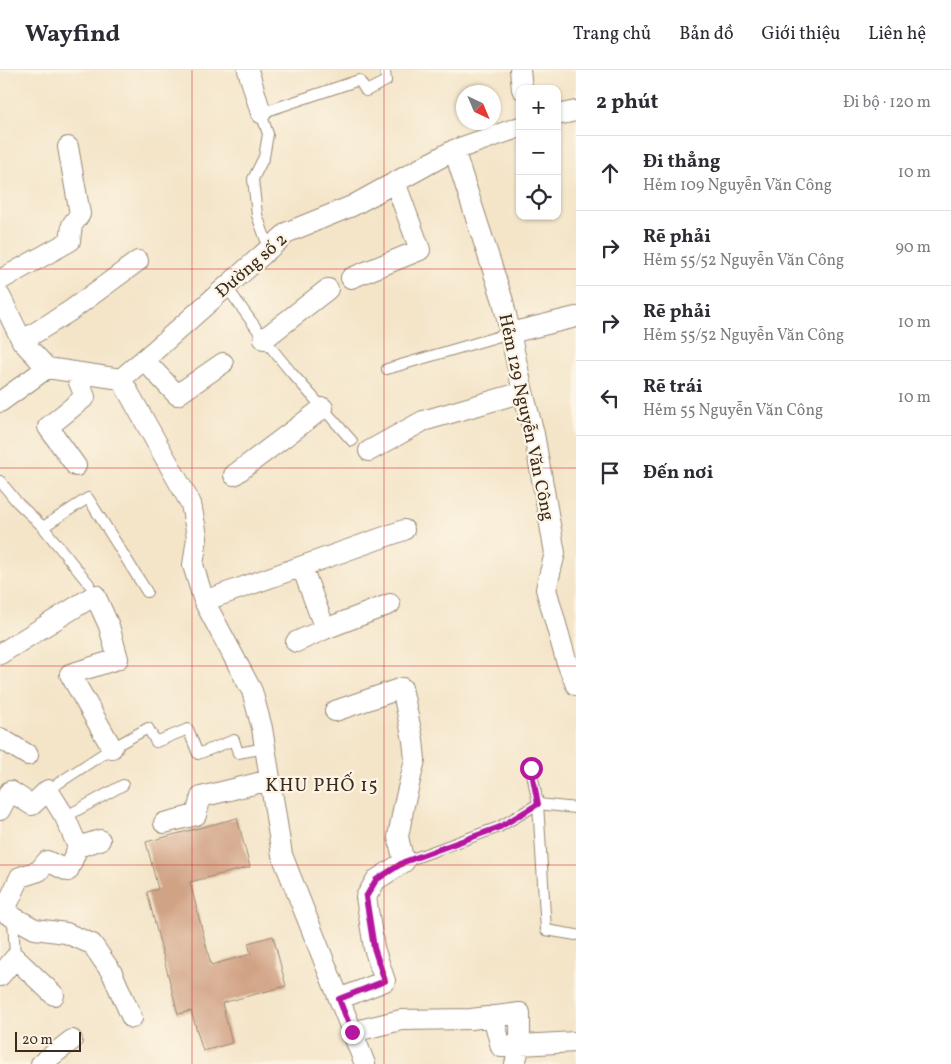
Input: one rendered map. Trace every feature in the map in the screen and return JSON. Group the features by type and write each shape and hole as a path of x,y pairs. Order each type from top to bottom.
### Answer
{"street":[{"path":"248,70 261,113"},
{"path":"520,70 522,85"},
{"path":"561,114 576,111"},
{"name":"Đường số 2","path":"120,379 144,360 288,232 352,206 454,150 516,128"},
{"path":"0,280 70,241 72,225 80,214 68,147"},
{"name":"Hẻm 129 Nguyễn Văn Công","path":"454,150 503,301 534,434 555,553 546,589 571,659 576,685"},
{"path":"351,278 420,250 395,182"},
{"path":"22,341 70,311 138,262"},
{"path":"264,339 328,289"},
{"path":"0,296 22,341 47,368 120,379 191,504 197,538 193,565 204,601 252,691 262,728 282,855 365,1064"},
{"path":"510,333 576,317"},
{"path":"144,360 176,395 223,363"},
{"path":"0,402 47,368"},
{"path":"76,372 85,397 48,427 76,466"},
{"path":"361,446 424,421 523,392"},
{"path":"234,476 323,408"},
{"path":"204,601 404,530"},
{"path":"302,567 325,629"},
{"path":"0,654 95,596 109,626 118,660 70,674 112,748"},
{"path":"296,642 390,604"},
{"path":"335,711 402,688 413,740 415,760 398,837 404,862 376,880 366,897 374,948 385,981 339,999"},
{"path":"0,738 28,755"},
{"path":"164,823 196,815 202,797 270,780"},
{"path":"0,810 10,791 32,805 48,790 65,817 78,846 68,870 46,861 39,871 20,878 6,913 35,929 66,933 92,944 112,973 132,1018"},
{"path":"78,846 100,840"},
{"path":"0,976 15,958 54,995"},
{"path":"352,1032 401,1020 471,1019 520,1013 520,1044 515,1064"},
{"path":"493,1016 501,1047 520,1044 576,1042"},
{"path":"41,1064 72,1040"}],"lane":[{"path":"269,249 257,215 253,178 264,157 268,134 261,113 359,80 366,91 386,81 385,70"},
{"path":"226,286 264,339 290,371 361,446"},
{"path":"387,369 510,333"},
{"path":"0,481 17,502 43,528 89,584"},
{"path":"43,528 88,498 147,592"},
{"path":"48,790 112,748 148,728 156,742 188,730 198,754 234,740 238,753 265,748"},
{"path":"531,768 538,804 546,930 576,935"},
{"path":"65,817 123,785"},
{"path":"404,862 500,827 538,804 576,808"},
{"path":"6,913 15,958"}],"building":[{"path":"237,818 250,867 190,882 211,965 251,954 248,943 273,936 286,986 222,1003 232,1043 203,1051 191,1011 178,1014 147,892 158,889 146,842"}],"district":[{"name":"KHU PHỐ 15","path":"322,784"}],"route":[{"path":"352,1032 339,999 385,981 374,948 366,897 376,880 404,862 500,827 538,804 531,768"}]}
